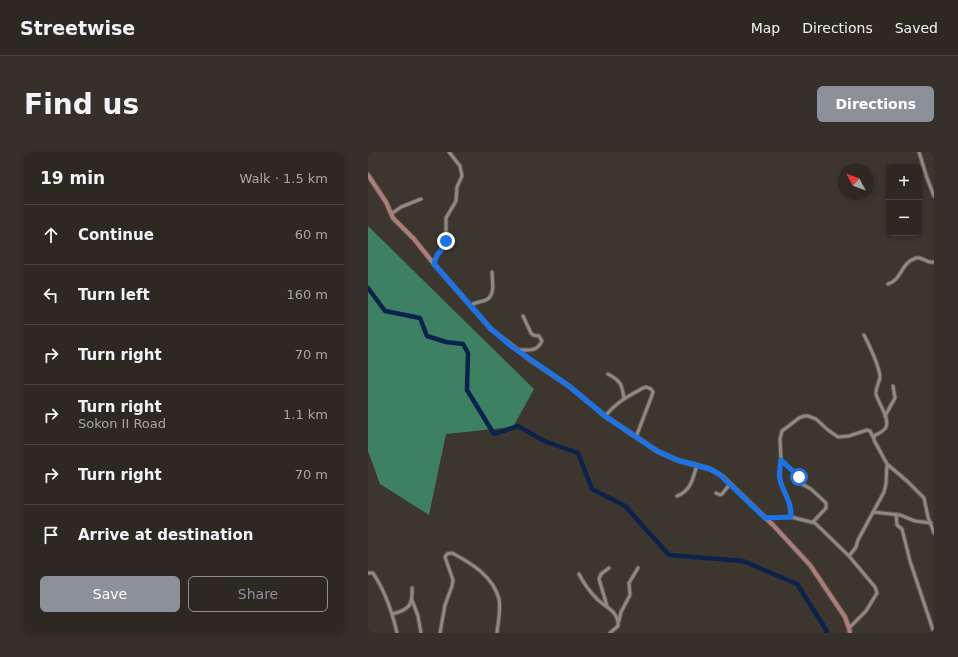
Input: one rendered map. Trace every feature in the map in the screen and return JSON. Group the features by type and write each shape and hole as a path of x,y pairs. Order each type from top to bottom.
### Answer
{"street":[{"path":"434,264 437,255 446,244 446,218 456,201 457,187 462,176 460,166 449,152"},
{"path":"920,152 926,178 934,196"},
{"path":"368,175 397,222 414,239 491,329 516,350 569,386 605,416 636,437 670,458 715,471 765,518 810,565 845,617 850,633"},
{"path":"391,214 401,207 421,199"},
{"path":"888,284 896,281 904,267 914,258 919,257 930,263 934,262"},
{"path":"471,305 478,301 486,300 490,296 493,290 492,272"},
{"path":"516,350 535,349 539,347 542,341 539,336 531,333 523,316"},
{"path":"864,335 872,351 879,372 880,379 876,394 885,416 886,427 873,438"},
{"path":"608,374 620,382 624,398"},
{"path":"885,416 895,398 893,386"},
{"path":"605,416 624,398 646,387 652,390 651,398 636,437"},
{"path":"791,517 789,502 780,480 780,439 782,431 804,416 808,416 816,419 838,437 848,436 867,430 870,431 882,457 887,464 923,496 934,533"},
{"path":"781,460 798,476 802,484 811,489 826,503 826,508 813,522"},
{"path":"849,556 857,546 858,540 886,488 887,464"},
{"path":"677,496 686,492 697,465"},
{"path":"716,493 720,495 722,494 730,484"},
{"path":"873,512 896,514 915,521 931,523"},
{"path":"896,514 897,525 902,529 910,561 934,633"},
{"path":"765,518 791,517 813,522 849,556 877,590 877,593 866,611 849,628"},
{"path":"440,633 445,605 453,580 445,557 447,554 452,553 478,569 491,582 499,604 497,633"},
{"path":"607,606 599,579 601,574 609,568"},
{"path":"610,633 617,628 621,612 630,595 629,583 638,568"},
{"path":"368,573 373,573 383,589 397,633"},
{"path":"579,574 584,584 592,594 616,615 618,624"},
{"path":"392,614 410,606 412,600 412,588"},
{"path":"412,600 418,616 421,633"}],"green space":[{"path":"368,226 534,389 513,427 446,434 429,515 380,484 368,451"}],"waterway":[{"path":"368,288 385,311 420,318 427,336 446,342 463,344 468,353 467,390 494,434 518,426 544,441 578,453 592,489 625,506 669,555 743,561 797,584 827,631 826,633"}],"route":[{"path":"446,241 445,246 437,255 434,264 491,329 511,346 557,377 597,410 636,437 670,458 715,471 726,479 765,518 791,517 789,502 780,480 779,470 781,460 799,477"}]}
